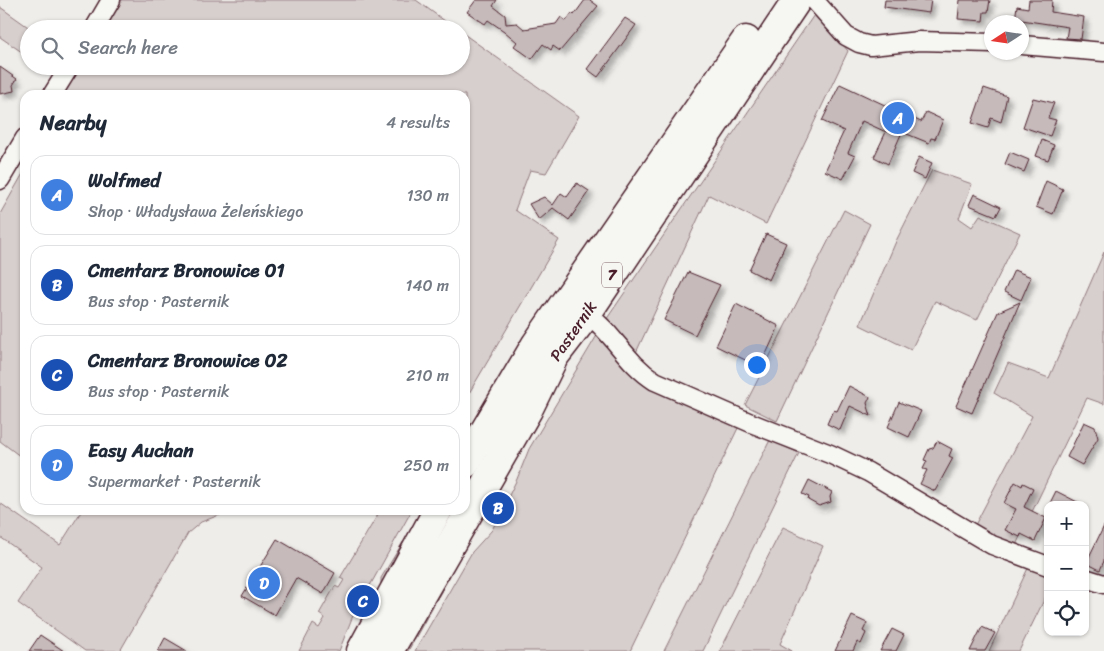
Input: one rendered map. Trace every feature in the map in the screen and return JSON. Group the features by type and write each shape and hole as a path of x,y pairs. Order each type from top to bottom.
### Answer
{"main road":[{"name":"Pasternik","path":"470,456 536,344 774,0"},
{"name":"Pasternik","path":"470,511 528,410 554,357 586,313 797,0"},
{"path":"361,651 435,515"},
{"name":"Pasternik","path":"389,651 467,515"}],"street":[{"path":"99,20 111,0"},
{"path":"814,0 846,36 859,43 877,46 919,41 964,40 984,42"},
{"path":"1029,46 1104,52"},
{"path":"55,90 64,75"},
{"path":"0,180 20,146"},
{"path":"586,313 600,323 629,361 655,381 751,423 830,454 868,472 992,545 1044,564"},
{"path":"1089,579 1104,584"}],"shaded area":[{"path":"119,0 416,0 444,20 107,20"},
{"path":"0,7 20,21 20,51 0,37"},
{"path":"816,12 848,51 766,224 709,195 634,357 606,320"},
{"path":"470,38 579,116 546,173 530,170 515,210 559,240 470,391 470,90 64,90 73,75 470,75"},
{"path":"932,170 972,184 959,218 972,227 980,215 1020,233 977,320 935,301 911,350 860,325 897,239"},
{"path":"20,179 20,456 0,441 0,214"},
{"path":"844,210 870,224 777,421 745,405"},
{"path":"1104,252 1104,404 1087,398 1015,547 975,525 1032,416 994,393 1008,363 1049,378"},
{"path":"599,332 629,369 739,426 630,651 415,651 472,552 492,530 517,479 529,449"},
{"path":"770,440 799,453 703,651 664,651"},
{"path":"0,503 60,545 79,515 220,515 201,522 188,533 120,651 85,651 18,603 42,567 0,537"},
{"path":"378,515 409,515 352,618 339,651 299,651 313,624 319,628 325,618 319,614 335,586 339,588 344,580 340,578"},
{"path":"783,527 823,546 780,644 792,651 720,651"},
{"path":"403,542 409,546 403,557 381,584 381,578"},
{"path":"1029,566 1044,570 1044,600 1019,651 989,651"},
{"path":"447,571 451,574 408,651 402,651"}],"building":[{"path":"476,0 497,0 493,6 505,15 506,24 517,23 524,29 556,24 561,17 566,21 572,13 574,15 585,0 590,0 598,6 560,51 553,46 551,50 543,44 532,59 514,46 517,42 504,31 488,20 485,24 467,12"},
{"path":"885,0 931,0 929,13 884,7"},
{"path":"960,0 990,0 988,12 984,12 983,21 958,19"},
{"path":"1029,0 1052,0 1051,12 1084,17 1081,39 1066,38 1068,27 1029,21 1029,15 1016,15 1017,6 1028,8"},
{"path":"625,18 636,25 598,77 587,69"},
{"path":"0,67 17,79 13,85 14,91 0,94"},
{"path":"840,84 921,122 926,112 943,120 935,139 931,138 929,143 902,132 888,164 874,157 886,132 862,121 848,153 855,156 843,179 825,171 844,131 822,121"},
{"path":"984,88 1007,96 1001,122 991,118 988,128 972,123"},
{"path":"1033,98 1054,103 1048,118 1056,120 1050,136 1023,127"},
{"path":"1042,140 1054,145 1048,160 1036,156"},
{"path":"1010,152 1029,160 1024,172 1005,164"},
{"path":"919,157 932,163 925,179 912,173"},
{"path":"1046,181 1063,189 1053,214 1036,207"},
{"path":"577,183 589,191 569,220 553,208 539,220 529,204 544,197 553,205 561,193 567,197"},
{"path":"974,194 1001,207 996,216 969,205"},
{"path":"766,234 786,243 769,280 749,270"},
{"path":"1014,270 1031,277 1021,300 1004,292"},
{"path":"688,272 720,285 695,335 664,320"},
{"path":"1020,302 972,413 956,406 998,312"},
{"path":"736,304 779,326 760,367 716,346"},
{"path":"849,386 870,397 867,403 871,416 850,406 840,430 827,424 833,410 837,411"},
{"path":"899,402 921,411 909,437 888,427"},
{"path":"1084,422 1095,427 1098,438 1082,465 1067,457"},
{"path":"937,441 952,449 949,456 953,458 935,491 920,484 927,470 923,469 927,461 924,460 929,449 933,448"},
{"path":"809,480 832,492 831,502 819,506 808,500 809,497 802,494"},
{"path":"1015,482 1022,486 1023,483 1033,488 1024,507 1044,517 1044,522 1035,541 1021,534 1020,537 1005,530 1016,509 1004,503"},
{"path":"1056,491 1075,501 1051,501"},
{"path":"1104,526 1104,561 1100,570 1089,564 1089,557"},
{"path":"277,539 335,573 323,594 296,578 275,615 242,596"},
{"path":"852,616 867,623 863,631 866,633 861,644 857,642 853,651 835,651"},
{"path":"982,627 995,633 985,651 970,651"},
{"path":"892,629 904,635 896,651 880,651"},
{"path":"40,635 64,651 29,651"},
{"path":"165,638 187,651 158,651"}],"place":[{"name":"Wolfmed","path":"898,118"},
{"name":"Cmentarz Bronowice 01","path":"498,508"},
{"name":"Easy Auchan","path":"264,583"},
{"name":"Cmentarz Bronowice 02","path":"363,601"}]}
